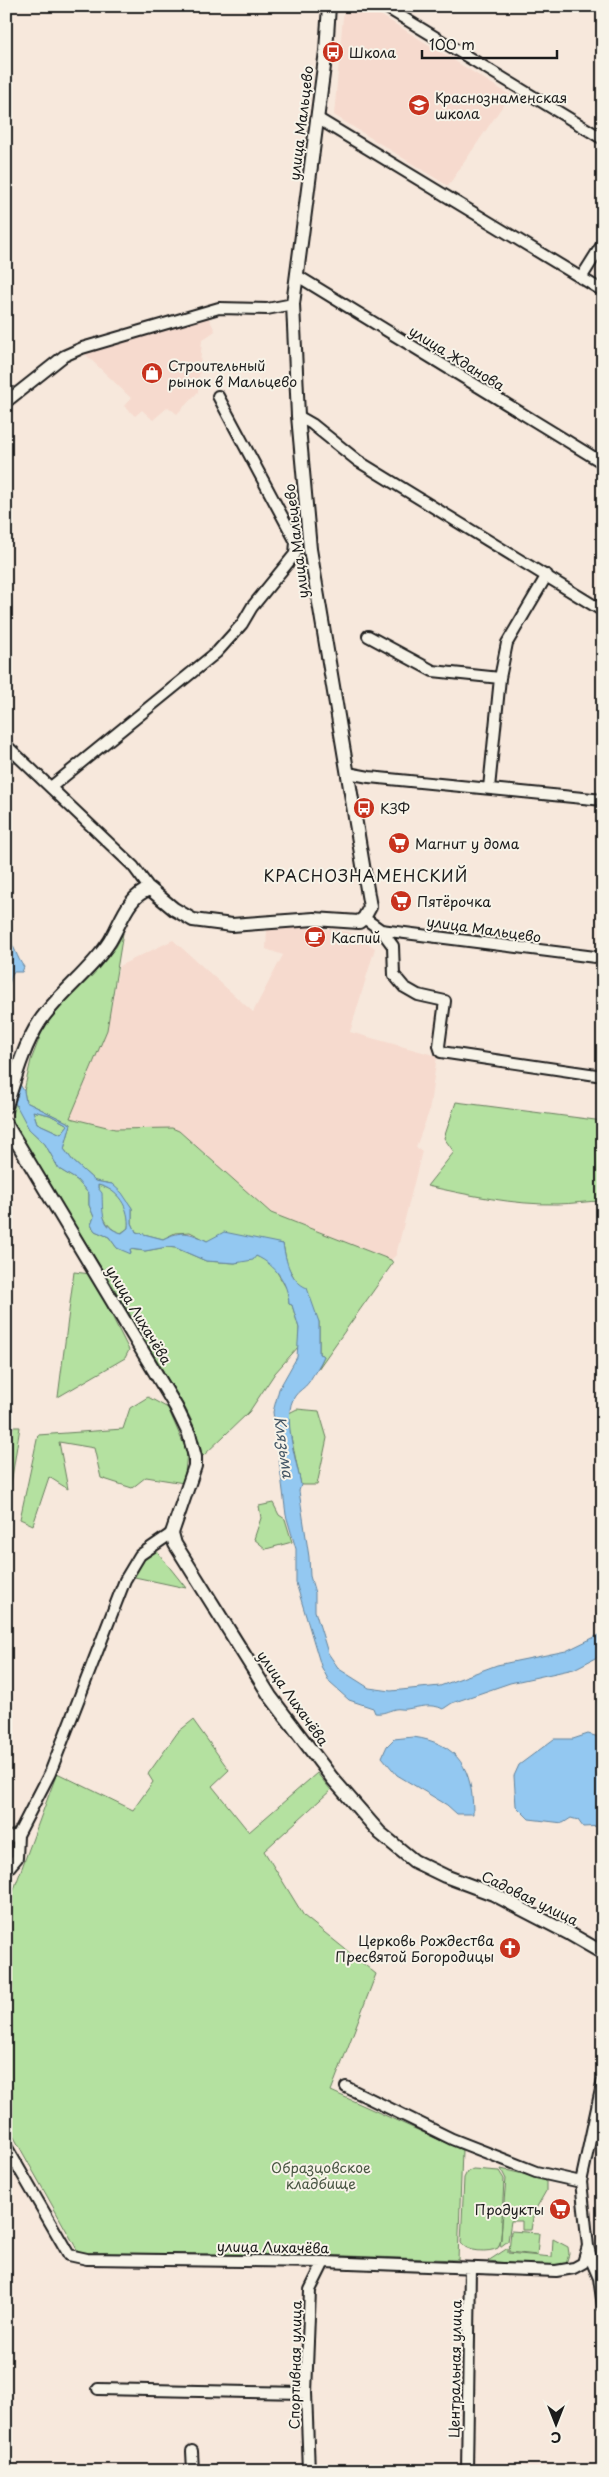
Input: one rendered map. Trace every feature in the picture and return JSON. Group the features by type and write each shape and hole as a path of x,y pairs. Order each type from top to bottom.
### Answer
{"street":[{"name":"улица Мальцево","path":"329,6 317,118 293,304 298,416 310,549 370,897 370,907 364,918 381,930 603,958"},
{"path":"384,6 603,139"},
{"path":"317,118 603,291"},
{"path":"581,278 603,243"},
{"name":"улица Жданова","path":"296,275 603,464"},
{"path":"6,402 64,356 82,348 218,308 267,309 293,304"},
{"path":"51,786 217,652 242,624 252,607 297,549 296,542 218,396"},
{"path":"298,416 312,424 358,461 603,611"},
{"path":"297,549 310,549"},
{"path":"489,788 500,678 506,643 547,575"},
{"path":"368,636 433,671 500,678"},
{"path":"6,745 133,866 150,889 174,910 194,920 232,925 314,919 352,923 364,918"},
{"path":"348,773 369,777 603,800"},
{"path":"6,1106 22,1058 40,1021 109,942 128,907 141,892 150,889"},
{"path":"381,930 393,946 394,974 404,987 418,995 445,1001 439,1046 441,1052 603,1076"},
{"name":"улица Лихачёва","path":"6,1124 144,1350 189,1434 194,1448 194,1466 172,1533 180,1555 270,1696 353,1804 380,1833 414,1861"},
{"path":"6,1872 17,1858 18,1835 50,1773 125,1580 140,1555 172,1533"},
{"path":"6,1838 18,1835"},
{"name":"Садовая улица","path":"414,1861 445,1876 493,1894 570,1934 603,1954"},
{"path":"603,2080 581,2182 588,2246 599,2278 603,2306"},
{"path":"346,2088 452,2139 536,2172 581,2182"},
{"name":"улица Лихачёва","path":"6,2146 68,2254 87,2259 324,2262 556,2270 574,2268 583,2263 588,2246"},
{"name":"Спортивная улица","path":"309,2471 306,2393 310,2290 324,2262"},
{"name":"Центральная улица","path":"467,2471 470,2268"},
{"path":"98,2389 306,2393"},
{"path":"192,2451 193,2471"}],"shaded area":[{"name":"Краснознаменская школа","path":"344,6 366,6 510,95 448,186 334,115"},
{"name":"Строительный рынок в Мальцево","path":"207,314 215,331 202,340 198,392 177,414 168,407 153,420 142,410 135,416 124,406 131,398 85,354"},
{"path":"299,925 349,932 375,948 350,1032 437,1056 429,1112 416,1147 422,1151 396,1255 391,1260 271,1213 179,1131 115,1129 69,1118 107,1030 119,966 173,940 253,1012 283,955 266,949 267,929"}],"green space":[{"path":"123,933 107,1030 70,1118 115,1129 172,1128 179,1131 271,1213 391,1260 393,1263 318,1369 324,1356 319,1354 319,1322 287,1265 283,1244 207,1241 190,1232 175,1233 163,1239 136,1232 132,1223 132,1208 112,1184 95,1181 73,1161 64,1149 71,1124 26,1102 24,1091 31,1060 45,1024 116,947"},
{"path":"16,1102 29,1129 45,1144 59,1169 77,1180 89,1194 89,1205 94,1217 91,1225 95,1231 109,1237 117,1248 131,1253 129,1249 145,1251 167,1247 176,1248 206,1261 235,1263 256,1256 271,1262 288,1291 289,1304 292,1305 299,1328 299,1346 275,1373 249,1412 202,1457 197,1433 192,1422 144,1337 15,1130 12,1114"},
{"path":"456,1102 603,1121 603,1201 563,1204 524,1203 491,1199 427,1186 454,1152 444,1138"},
{"path":"33,1111 50,1115 68,1125 61,1134 37,1123"},
{"path":"98,1185 112,1191 122,1200 127,1213 128,1228 121,1233 109,1226 105,1221 100,1207"},
{"path":"74,1272 91,1274 129,1350 125,1358 58,1397"},
{"path":"148,1397 168,1408 187,1452 184,1483 146,1477 132,1488 101,1478 94,1448 59,1442 68,1489 49,1477 33,1525 20,1519 38,1435 123,1429 130,1408"},
{"path":"297,1409 319,1411 327,1438 317,1485 301,1485 289,1427 289,1413"},
{"path":"6,1427 20,1427 6,1515"},
{"path":"273,1503 279,1515 285,1519 292,1542 266,1549 254,1539 261,1518 259,1506"},
{"path":"155,1549 186,1588 130,1576 145,1555"},
{"name":"Образцовское кладбище","path":"193,1720 229,1770 212,1786 249,1832 317,1773 331,1790 264,1851 304,1916 376,1974 331,2091 462,2150 458,2260 318,2255 79,2253 6,2123 6,1911 57,1773 133,1810 153,1782 148,1774 178,1732"},
{"path":"473,2169 499,2171 504,2179 501,2240 498,2248 494,2250 473,2250 461,2243 464,2178 467,2172"},
{"path":"501,2169 546,2179 546,2191 534,2212 531,2230 522,2230 522,2221 511,2221 508,2241 500,2247 506,2179"},
{"path":"511,2231 539,2233 537,2255 509,2252"},
{"path":"553,2239 568,2247 569,2254 566,2264 548,2267 488,2261 508,2248 508,2253 552,2257"}],"water":[{"path":"6,936 24,967 22,972 13,972 6,993"},
{"name":"Клязьма","path":"6,1062 24,1091 26,1102 71,1124 64,1149 73,1161 95,1181 112,1184 122,1193 132,1208 132,1223 136,1232 163,1239 175,1234 185,1233 207,1241 224,1232 283,1244 287,1264 296,1281 307,1288 319,1322 319,1354 324,1356 309,1382 295,1396 289,1415 291,1439 301,1485 299,1491 310,1576 315,1593 315,1611 328,1653 339,1669 369,1688 391,1691 440,1686 497,1665 566,1651 603,1633 603,1654 574,1669 510,1683 452,1703 443,1709 425,1706 375,1713 373,1708 349,1700 330,1683 321,1666 296,1583 296,1549 286,1515 273,1412 279,1389 297,1357 299,1328 280,1276 269,1264 256,1256 253,1260 235,1263 206,1261 176,1248 167,1247 145,1251 130,1249 131,1254 117,1248 109,1237 95,1231 91,1225 94,1217 89,1205 89,1194 77,1180 59,1169 45,1144 29,1129 6,1086","holes":["33,1111 50,1115 68,1125 61,1134 37,1123","98,1185 117,1195 125,1207 128,1228 122,1233 115,1231 106,1223 103,1212 102,1193"]},
{"path":"588,1734 603,1738 603,1826 583,1827 578,1820 571,1818 563,1823 529,1819 516,1806 514,1776 519,1765 554,1739 573,1739"},
{"path":"413,1737 442,1745 460,1761 470,1784 473,1814 457,1814 447,1805 397,1775 382,1757 387,1746 394,1739"}],"place":[{"name":"Школа","path":"333,52"},
{"name":"Краснознаменская школа","path":"419,105"},
{"name":"Строительный рынок в Мальцево","path":"152,373"},
{"name":"КЗФ","path":"364,808"},
{"name":"Магнит у дома","path":"399,843"},
{"name":"Пятёрочка","path":"401,901"},
{"name":"Каспий","path":"315,937"},
{"name":"Церковь Рождества Пресвятой Богородицы","path":"510,1948"},
{"name":"Продукты","path":"560,2209"}],"district":[{"name":"КРАСНОЗНАМЕНСКИЙ","path":"366,875"}]}
